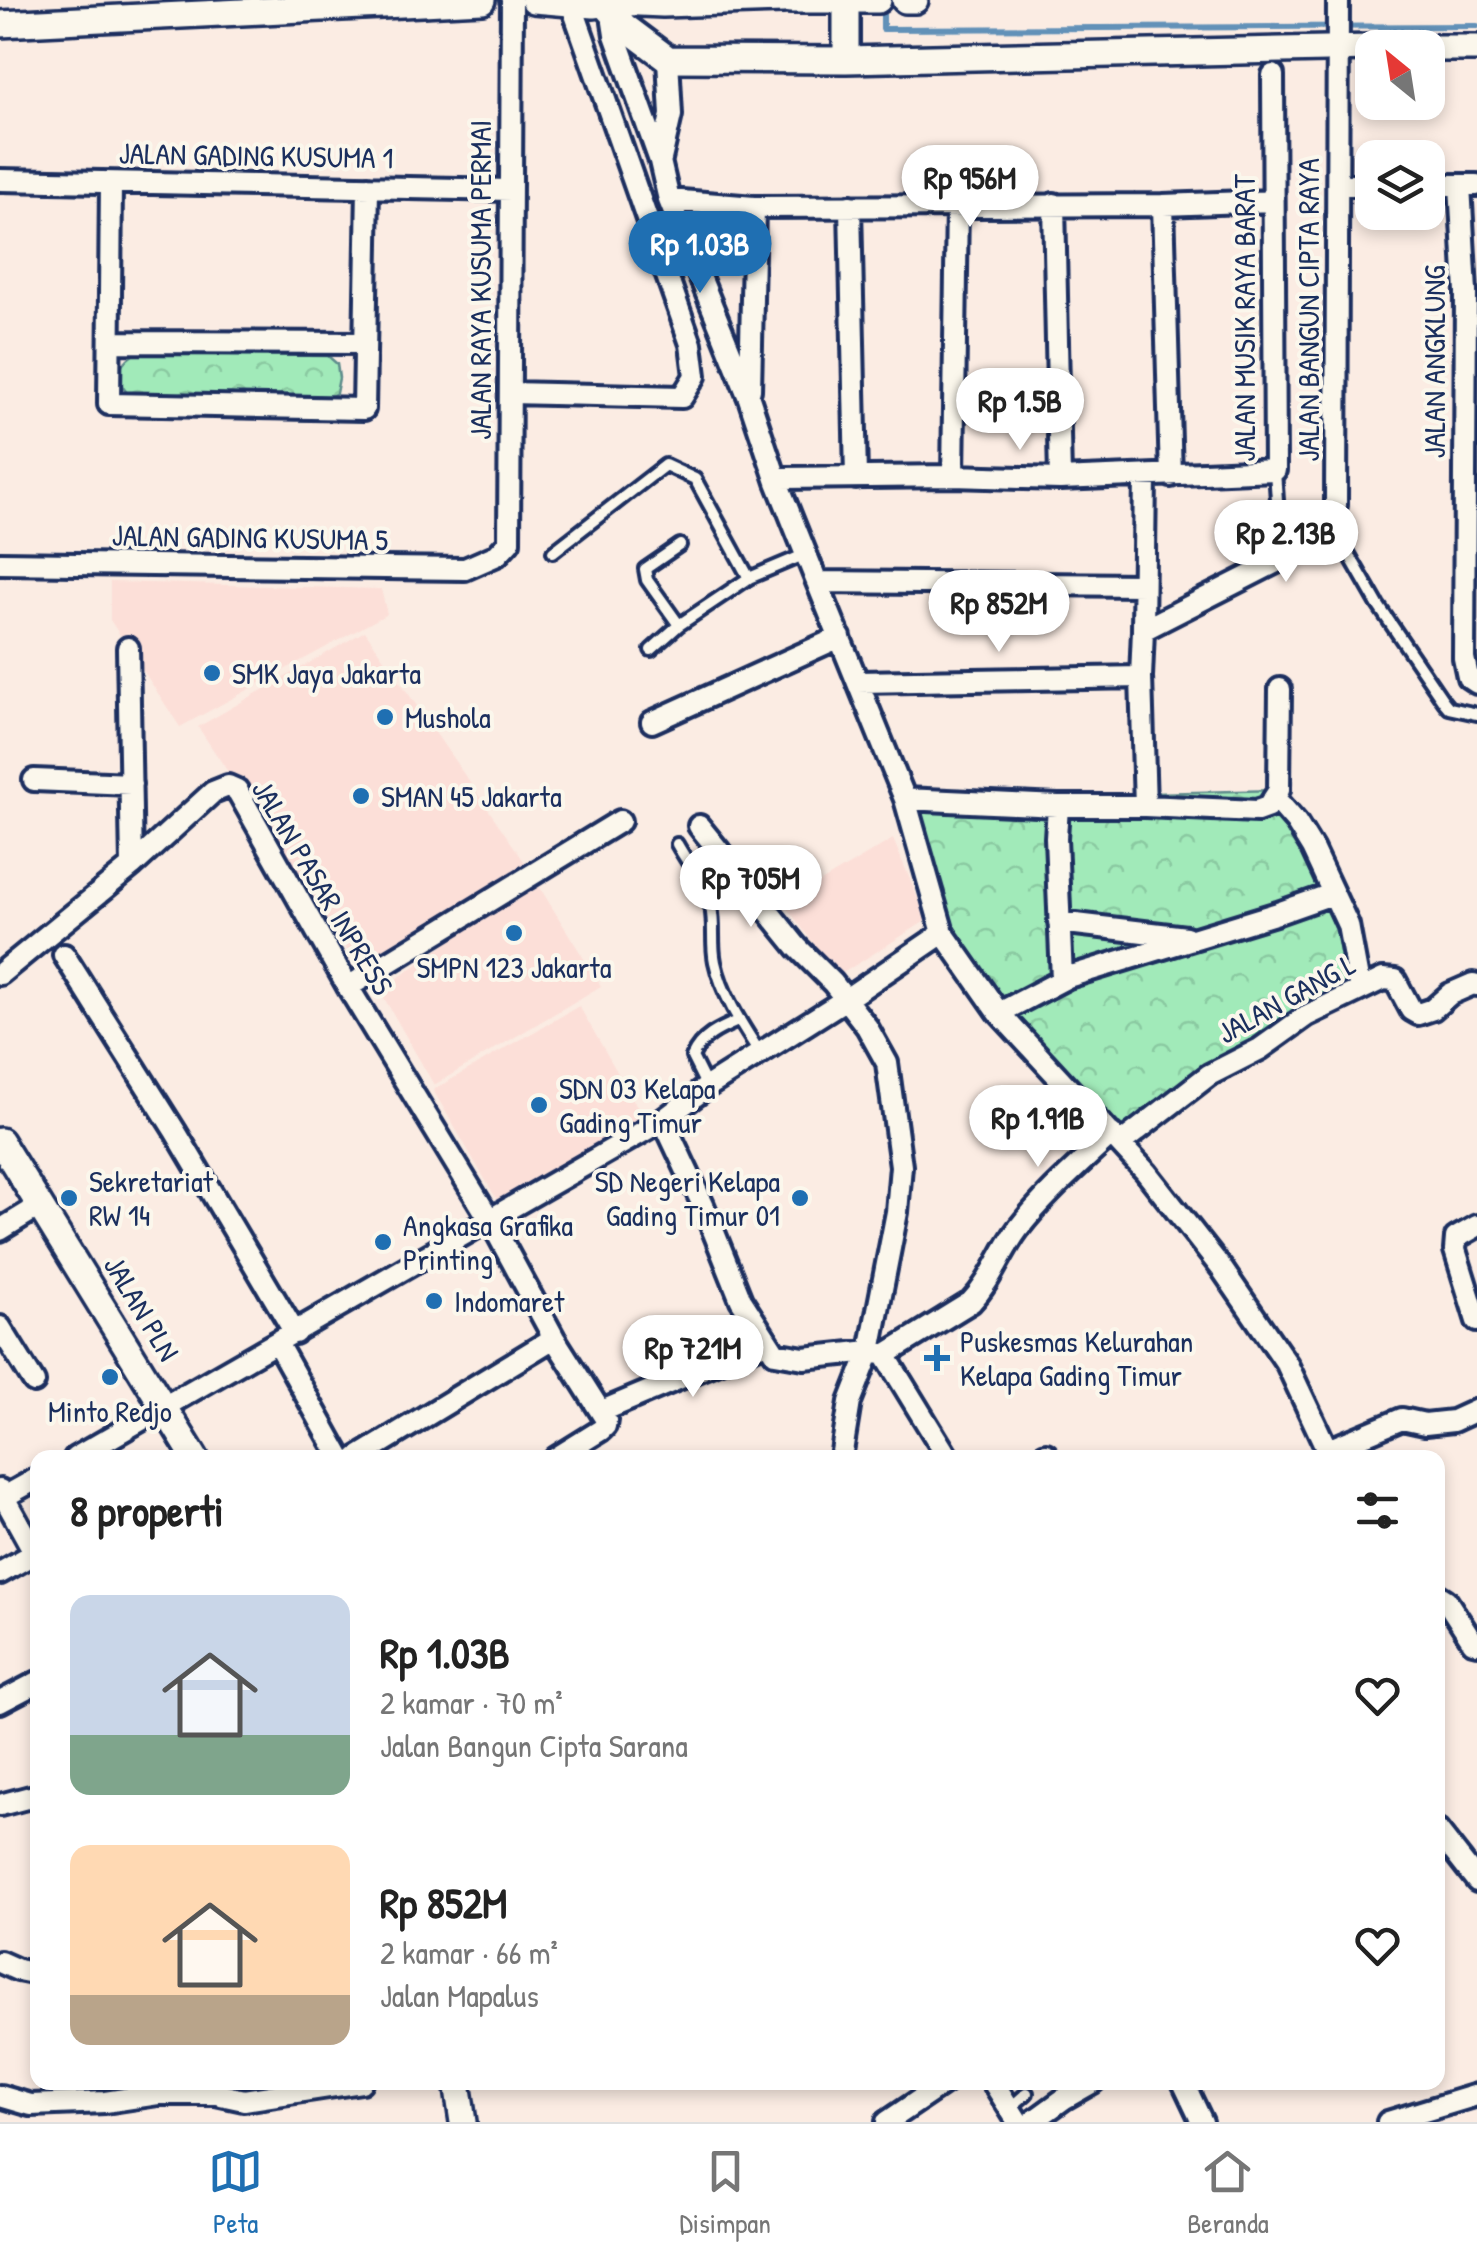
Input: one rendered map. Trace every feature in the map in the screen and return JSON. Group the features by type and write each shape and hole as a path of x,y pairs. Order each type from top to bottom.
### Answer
{"street":[{"path":"0,24 482,0"},
{"name":"JALAN RAYA KUSUMA PERMAI","path":"497,556 509,542 512,0"},
{"path":"534,0 612,8 878,0"},
{"path":"846,0 846,60"},
{"name":"JALAN BANGUN CIPTA RAYA","path":"1330,523 1336,505 1338,0"},
{"path":"510,393 682,397 695,376 691,344 571,2"},
{"path":"612,8 668,58 846,60 1355,46"},
{"path":"612,8 614,35 660,162 668,200 905,798 944,934 999,1013 1116,1139 1222,1270 1287,1364 1327,1450"},
{"path":"1445,48 1477,48"},
{"path":"660,162 670,115 668,58"},
{"name":"JALAN MUSIK RAYA BARAT","path":"1273,75 1275,470"},
{"name":"JALAN GADING KUSUMA 1","path":"0,180 511,190"},
{"path":"111,183 109,404 364,409 368,187"},
{"path":"1339,185 1355,185"},
{"name":"JALAN ANGKLUNG","path":"1469,185 1471,382 1464,658 1468,677 1477,683"},
{"path":"668,200 754,207 1164,205 1273,200"},
{"path":"1054,204 1060,478"},
{"path":"953,476 957,205"},
{"path":"1164,205 1171,476"},
{"path":"850,206 856,478"},
{"path":"749,398 754,207"},
{"path":"111,342 366,343"},
{"path":"777,482 784,478 1060,478 1275,470"},
{"path":"1145,476 1141,677 1145,806"},
{"path":"1143,630 1281,560 1319,537 1330,523"},
{"name":"JALAN GADING KUSUMA 5","path":"0,563 465,570 497,556"},
{"path":"817,582 1143,585"},
{"path":"652,722 840,637"},
{"path":"128,648 132,866"},
{"path":"858,682 1141,677"},
{"path":"905,798 1258,811 1268,806 1280,790 1280,688"},
{"path":"34,780 131,784"},
{"name":"JALAN PASAR INPRESS","path":"0,974 132,866 213,792 228,786 237,790 348,986 490,1220 554,1338 602,1410"},
{"path":"1276,798 1312,848 1348,925 1360,990"},
{"path":"1058,806 1062,979"},
{"path":"348,986 620,821"},
{"path":"699,826 798,947 828,976 867,1026 886,1062 901,1166 897,1212 878,1353 850,1402 842,1450"},
{"path":"999,1013 1062,979 1332,894"},
{"path":"1058,922 1195,938"},
{"path":"89,1450 662,1120 944,934"},
{"path":"64,955 175,1131 286,1338 337,1450"},
{"name":"JALAN GANG L","path":"878,1353 971,1302 1033,1210 1116,1139 1210,1074 1260,1048 1306,1016 1382,979 1395,980 1411,1010 1418,1014 1433,1009 1450,994 1477,985"},
{"path":"662,1120 703,1205 741,1300 775,1353 804,1358 878,1353"},
{"name":"JALAN PLN","path":"0,1140 190,1450"},
{"path":"0,1230 41,1205"},
{"path":"1477,1226 1456,1238 1455,1250 1477,1321"},
{"path":"0,1327 34,1382"},
{"path":"370,1450 554,1338"},
{"path":"568,1450 606,1426 602,1410 766,1342"},
{"path":"878,1353 943,1450"},
{"path":"1337,1450 1402,1419 1425,1424 1453,1421 1477,1410"},
{"path":"30,1481 2,1493 30,1545"},
{"path":"0,1573 30,1559"},
{"path":"1445,1599 1477,1643"},
{"path":"0,1702 30,1686"},
{"path":"0,1805 30,1796"},
{"path":"1445,1839 1477,1881"},
{"path":"0,1962 30,1972"},
{"path":"0,2096 31,2105 104,2102 158,2094 216,2094 244,2100 309,2090"},
{"path":"458,2090 464,2122"},
{"path":"887,2122 934,2090"},
{"path":"997,2090 1014,2115"},
{"path":"1032,2122 1079,2090"},
{"path":"1187,2090 1202,2122"},
{"path":"1388,2122 1477,2095"}],"lane":[{"path":"553,552 664,465 695,478 749,578"},
{"name":"JALAN MUSIK RAYA BARAT","path":"1275,470 1281,560"},
{"path":"1330,523 1378,605 1444,702 1450,708 1477,714"},
{"path":"678,625 646,580 646,569 680,545"},
{"path":"651,650 678,625 749,578 806,554"},
{"path":"677,844 710,902 716,965 738,1021 760,1055"},
{"path":"707,1088 692,1058 696,1047 706,1037 738,1021"},
{"path":"1014,2115 1027,2092"}],"shaded area":[{"name":"SMK Jaya Jakarta","path":"110,582 381,589 387,614 180,727 110,620"},
{"name":"SMAN 45 Jakarta","path":"365,631 526,864 363,974 198,727"},
{"path":"893,839 927,920 838,976 784,904"},
{"name":"SMPN 123 Jakarta","path":"535,880 601,986 434,1085 380,991"},
{"name":"SDN 03 Kelapa Gading Timur","path":"579,1006 645,1120 500,1205 433,1090"}],"green space":[{"path":"134,354 328,356 337,364 339,378 336,393 326,400 132,397 122,386 119,375 123,364"},
{"path":"1279,790 1357,982 1133,1125 1112,1134 943,933 905,799"}],"waterway":[{"path":"883,4 883,29 1477,26"}],"place":[{"name":"SMK Jaya Jakarta","path":"212,673"},
{"name":"Mushola","path":"385,717"},
{"name":"SMAN 45 Jakarta","path":"361,796"},
{"name":"SMPN 123 Jakarta","path":"514,933"},
{"name":"SDN 03 Kelapa Gading Timur","path":"539,1105"},
{"name":"Sekretariat RW 14","path":"69,1198"},
{"name":"SD Negeri Kelapa Gading Timur 01","path":"800,1198"},
{"name":"Angkasa Grafika Printing","path":"383,1242"},
{"name":"Indomaret","path":"434,1301"},
{"name":"Puskesmas Kelurahan Kelapa Gading Timur","path":"937,1358"},
{"name":"Minto Redjo","path":"110,1377"}]}
